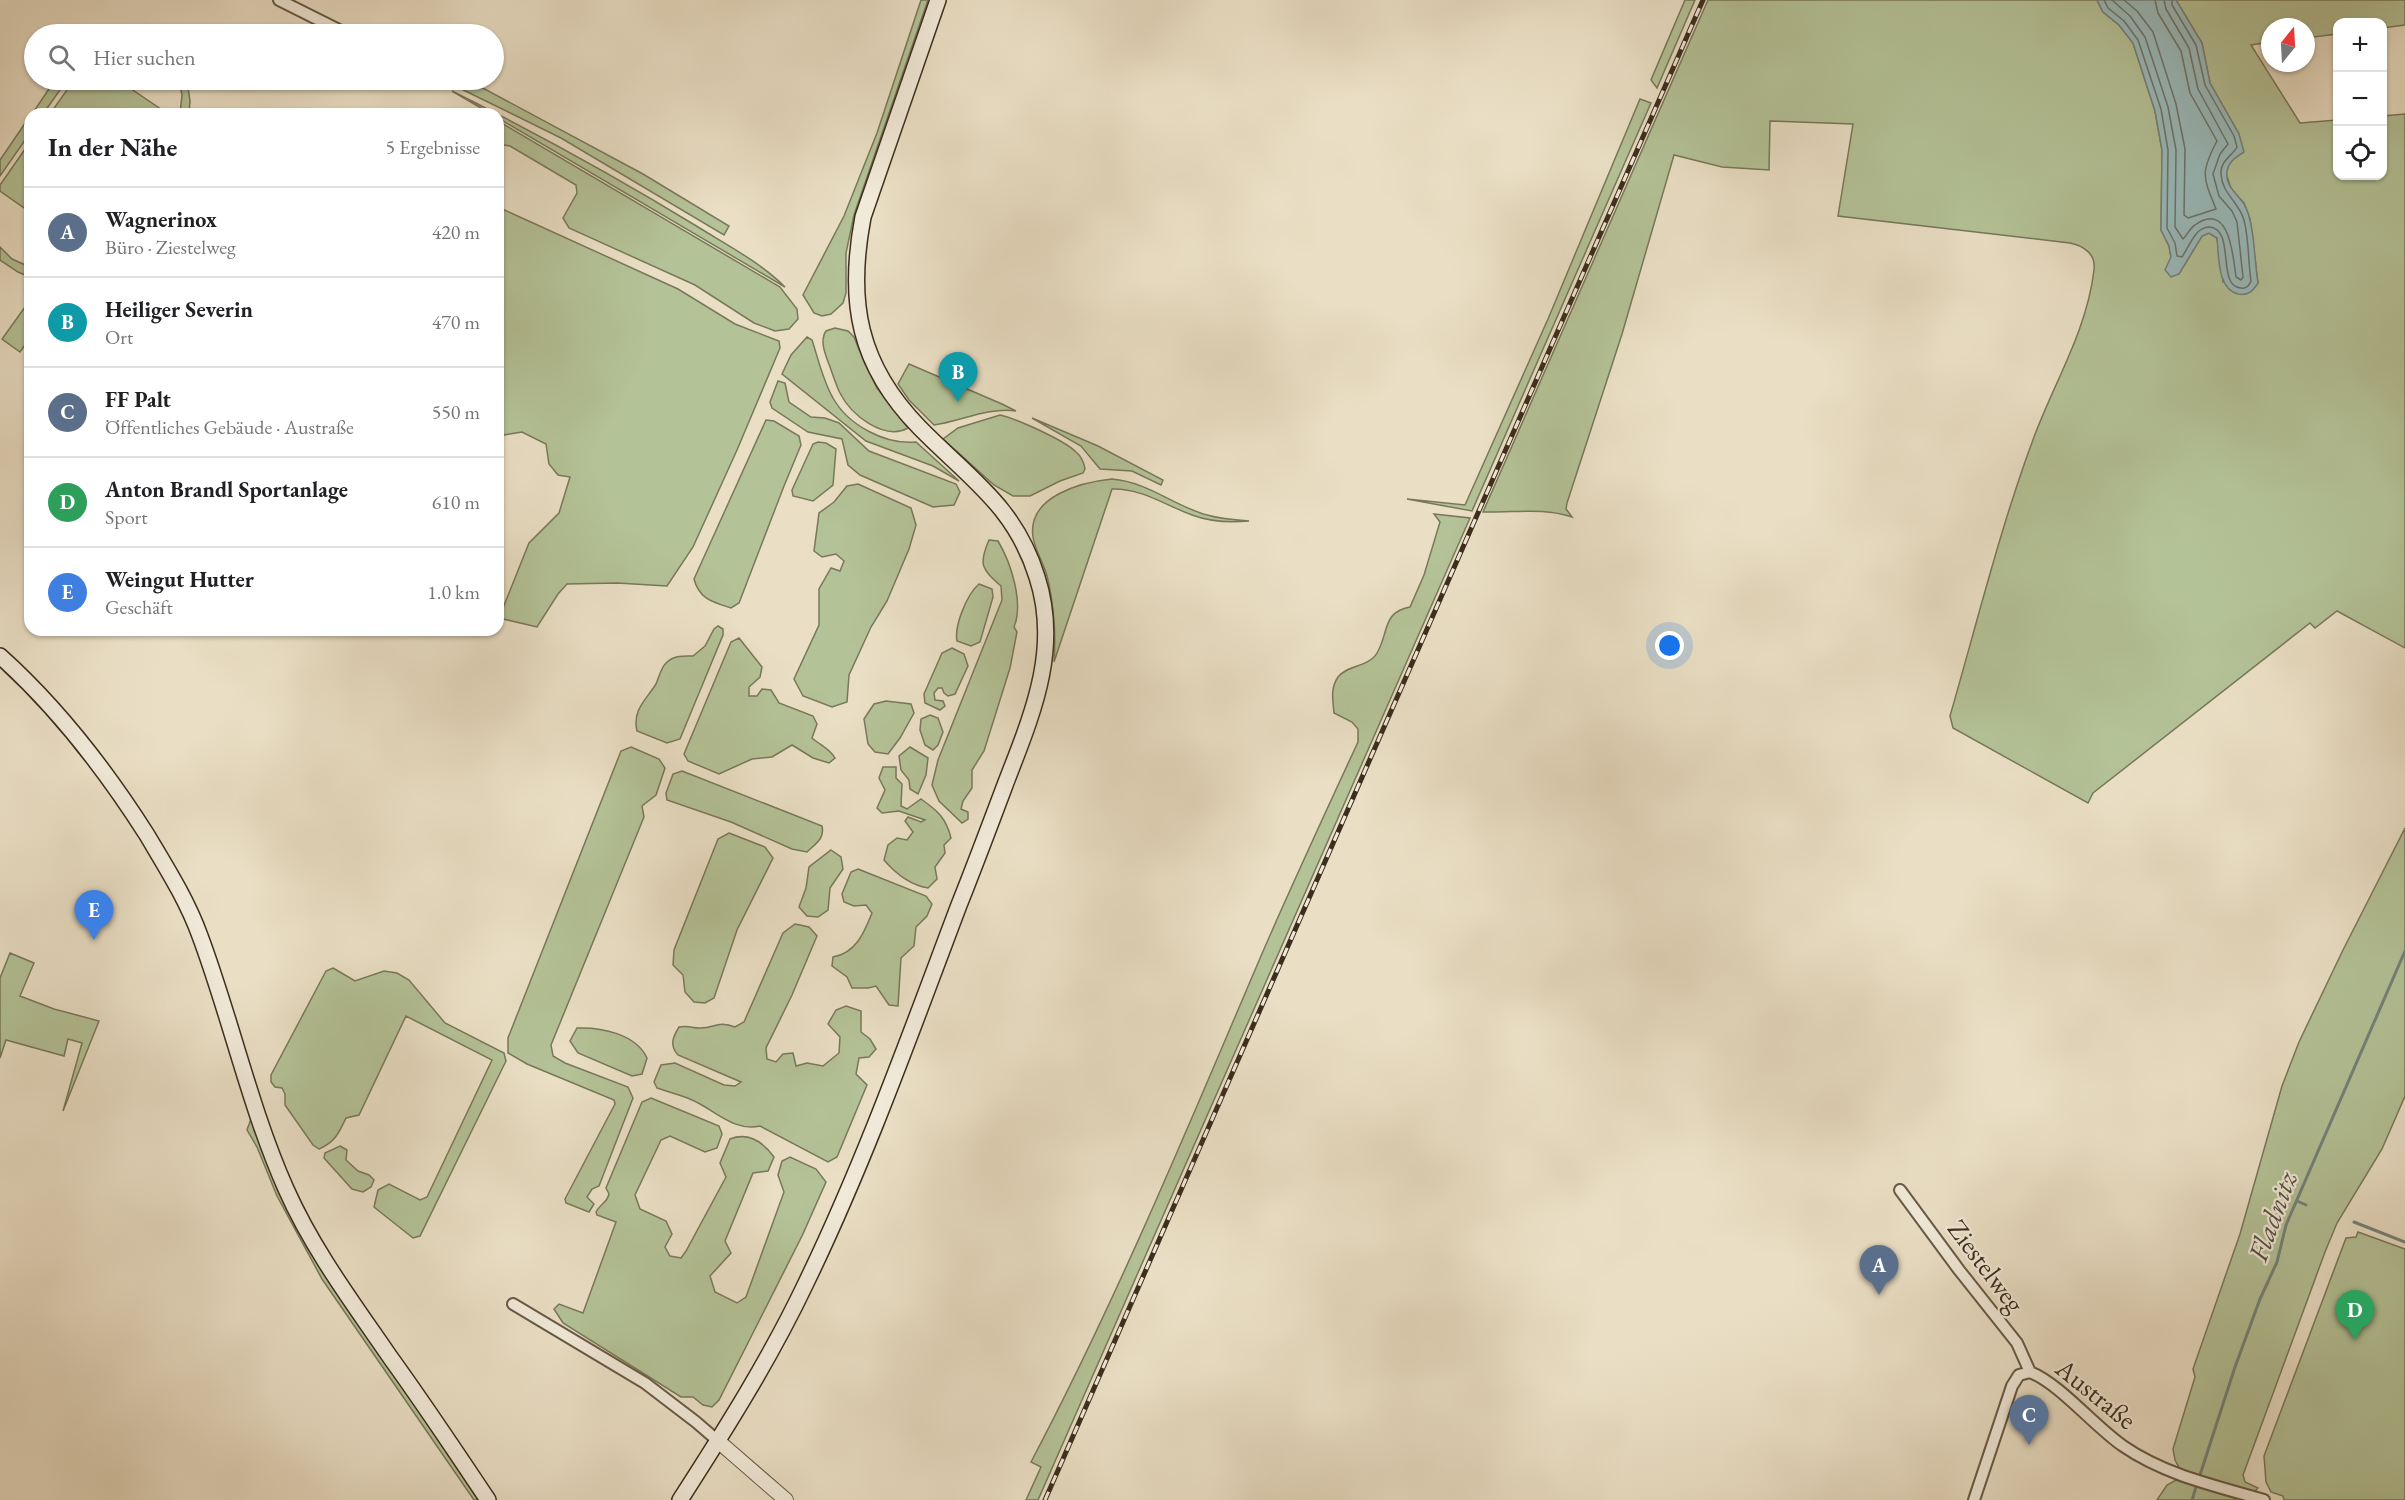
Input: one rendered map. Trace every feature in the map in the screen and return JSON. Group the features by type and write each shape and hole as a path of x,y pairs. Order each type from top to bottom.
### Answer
{"main road":[{"path":"680,1500 761,1369 794,1307 844,1200 1032,715 1041,683 1046,644 1046,612 1029,554 1010,518 984,487 919,427 884,383 871,358 858,315 854,286 856,254 863,217 938,0"},
{"path":"0,656 59,714 93,757 126,803 173,879 199,933 264,1135 286,1189 308,1234 343,1290 488,1500"}],"street":[{"path":"279,0 296,4 330,24"},
{"name":"Ziestelweg","path":"1900,1190 2017,1343 2030,1372"},
{"path":"513,1304 645,1383 696,1422 786,1500"},
{"name":"Austraße","path":"1974,1500 2012,1386 2019,1375 2030,1372 2042,1377 2096,1426 2124,1447 2171,1472 2264,1500"}],"green space":[{"path":"921,0 928,0 854,215 846,253 846,293 843,303 831,314 822,316 814,313 803,295 844,216 877,133"},
{"path":"1685,0 1695,0 1657,88 1651,80"},
{"path":"1708,0 2097,0 2103,12 2119,25 2133,43 2155,111 2162,150 2161,230 2179,274 2202,236 2209,233 2217,238 2223,282 2258,283 2250,219 2244,203 2231,189 2226,173 2239,134 2210,83 2202,43 2176,0 2405,0 2405,25 2387,27 2387,18 2333,18 2333,35 2315,37 2315,18 2261,18 2261,43 2251,45 2261,61 2261,72 2268,72 2300,123 2333,120 2333,180 2387,180 2387,116 2405,114 2405,648 2337,611 2315,628 2310,623 2093,793 2088,803 1953,728 1950,716 2000,541 2034,437 2085,314 2094,264 2088,252 2070,243 1838,216 1853,124 1770,121 1769,170 1722,167 1674,155 1622,334 1567,503 1566,509 1572,517 1539,511 1483,512"},
{"path":"48,90 60,90 47,108 36,108"},
{"path":"67,90 133,90 159,108 54,108"},
{"path":"181,90 188,90 189,108 181,108"},
{"path":"463,90 487,90 643,174 729,226 724,235 561,138"},
{"path":"452,91 485,108 481,108"},
{"path":"1640,99 1651,103 1472,511 1407,499 1465,505 1548,319"},
{"path":"504,117 668,209 755,262 785,287 504,122"},
{"path":"24,125 24,142 0,176 0,160"},
{"path":"504,125 780,287 797,309 798,319 789,329 775,331 754,323 695,285 569,228 563,218 577,193 576,185 510,146 504,145"},
{"path":"24,151 24,208 0,191 0,185"},
{"path":"504,210 678,289 735,324 779,341 780,348 693,547 667,586 617,583 567,584 537,627 504,619 504,606 529,543 559,513 570,477 558,475 549,464 546,444 522,432 504,435"},
{"path":"0,247 12,259 24,264 24,274 18,272 0,260"},
{"path":"24,308 24,346 20,352 2,339"},
{"path":"835,328 848,331 854,337 877,388 908,428 889,431 869,424 845,401 836,383 823,344 826,331"},
{"path":"807,337 812,340 829,391 848,417 880,437 916,442 959,481 933,466 866,441 782,374 791,355"},
{"path":"909,364 1016,411 996,411 934,425 909,400 898,384"},
{"path":"778,381 785,383 789,402 811,417 825,418 839,423 869,451 956,484 960,492 954,505 933,507 860,475 848,465 842,439 808,432 772,408 770,402"},
{"path":"1000,415 1040,430 1070,447 1082,460 1085,469 1083,473 1060,481 1030,496 1013,496 994,485 943,439 958,428"},
{"path":"1032,418 1098,446 1163,480 1161,485 1132,471 1100,469 1081,446"},
{"path":"766,420 774,421 799,436 801,445 739,603 731,608 703,595 694,579"},
{"path":"826,443 836,449 833,485 813,501 793,496 792,490 813,444"},
{"path":"1112,479 1149,489 1207,515 1249,521 1227,522 1206,519 1143,494 1112,489 1054,662 1055,631 1052,600 1047,574 1034,542 1033,523 1047,501 1059,494 1086,484"},
{"path":"858,484 911,508 916,525 909,549 887,601 871,627 849,675 847,702 832,707 803,696 794,679 819,625 819,589 831,568 840,571 844,561 836,554 822,557 814,551 819,513 834,502 847,486"},
{"path":"1434,514 1470,518 1038,1500 1026,1500 1041,1467 1031,1462 1124,1272 1275,923 1358,742 1358,729 1352,722 1334,713 1335,681 1342,673 1373,658 1381,645 1390,618 1395,613 1410,607 1424,575 1440,522"},
{"path":"989,540 998,541 1015,583 1018,607 1014,627 1017,632 1010,668 984,751 972,770 972,788 963,801 961,809 968,812 968,819 962,823 939,801 932,785 938,760 1002,600 1001,586 984,566 984,555"},
{"path":"979,584 992,589 993,597 980,642 971,646 957,641 957,627 966,602"},
{"path":"718,626 723,629 723,635 680,739 667,743 637,731 638,711 656,684 664,665 675,657 693,656 705,646"},
{"path":"739,638 762,667 760,677 749,687 749,696 757,696 762,689 771,690 779,703 813,716 817,724 812,738 833,755 835,758 829,763 813,758 792,745 772,757 752,759 719,774 688,761 684,754 731,642"},
{"path":"952,648 964,654 968,666 955,694 948,696 942,688 938,688 934,693 935,700 943,701 945,706 940,710 925,703 924,694 942,653"},
{"path":"886,701 911,704 914,713 888,754 875,752 868,744 864,719 874,704"},
{"path":"930,715 938,718 943,732 938,745 933,750 925,745 920,730 921,719"},
{"path":"631,747 659,759 665,768 656,795 642,806 644,817 551,1045 553,1056 565,1063 628,1087 633,1098 599,1186 592,1189 587,1197 594,1204 589,1212 566,1203 565,1199 615,1104 614,1100 527,1064 508,1053 508,1038 621,751"},
{"path":"910,747 928,758 926,775 918,794 910,789 909,780 901,770 899,756"},
{"path":"883,767 896,767 896,778 902,784 901,806 907,809 921,799 932,807 947,825 951,838 944,845 945,853 935,867 937,879 928,888 904,878 884,860 888,845 897,838 907,840 913,832 905,821 908,817 921,822 925,820 899,811 882,813 877,808 885,790 879,778"},
{"path":"682,771 822,826 821,838 807,852 792,849 731,822 667,800 666,793 673,774"},
{"path":"2405,828 2405,1096 2382,1149 2337,1223 2325,1252 2243,1475 2245,1482 2258,1488 2254,1492 2180,1469 2173,1449 2195,1377 2193,1369 2240,1234 2282,1086 2299,1042"},
{"path":"729,833 765,847 773,858 737,930 714,998 705,1003 694,1002 685,992 683,975 673,965 674,950 718,839"},
{"path":"831,850 841,857 843,869 830,888 828,910 818,917 807,916 799,907 806,888 809,867"},
{"path":"858,869 926,896 932,904 927,916 916,927 914,946 901,958 898,1006 889,1005 876,986 852,988 847,977 832,966 833,957 848,951 858,941 872,913 866,905 854,906 844,902 842,894 851,872"},
{"path":"795,924 809,927 817,936 766,1048 767,1059 776,1062 783,1054 793,1053 796,1066 807,1063 823,1066 839,1053 840,1037 828,1024 836,1010 846,1006 861,1011 861,1032 870,1039 876,1049 869,1057 859,1058 856,1074 867,1085 837,1157 828,1162 760,1126 742,1126 733,1123 692,1100 657,1088 654,1082 661,1065 675,1063 724,1085 735,1086 741,1082 678,1055 673,1044 674,1038 679,1027 704,1028 724,1024 735,1027 744,1022 783,933"},
{"path":"10,953 34,963 20,996 54,1009 99,1021 63,1111 82,1043 68,1039 64,1056 6,1040 0,1058 0,978"},
{"path":"333,968 355,981 384,971 397,973 409,980 445,1023 504,1053 506,1061 420,1236 413,1238 374,1207 378,1190 389,1184 420,1200 427,1197 492,1060 406,1016 359,1115 346,1118 336,1136 319,1149 313,1145 285,1105 285,1094 282,1088 275,1087 271,1082 271,1075 326,971"},
{"path":"577,1028 607,1031 635,1043 647,1058 642,1074 632,1076 578,1053 570,1041"},
{"path":"651,1098 719,1126 722,1134 717,1148 705,1152 670,1136 661,1140 635,1195 640,1209 666,1221 672,1234 665,1247 670,1256 681,1258 686,1251 726,1177 720,1163 730,1139 743,1137 755,1140 774,1157 768,1171 753,1173 725,1241 731,1253 710,1276 715,1292 737,1303 746,1297 784,1192 778,1175 782,1161 790,1157 816,1169 826,1182 802,1236 719,1400 712,1407 703,1405 693,1397 681,1397 563,1323 554,1309 559,1304 583,1313 616,1222 597,1215 596,1212 608,1197 606,1188 642,1102"},
{"path":"251,1119 274,1178 339,1292 478,1500 474,1500 322,1279 277,1196 257,1147 247,1130"},
{"path":"340,1146 347,1150 346,1160 358,1171 369,1175 374,1180 371,1187 363,1192 352,1189 324,1158 325,1153"},
{"path":"2358,1232 2405,1249 2405,1500 2284,1500 2283,1496 2271,1492 2266,1482 2264,1456 2346,1238 2356,1237"},
{"path":"2176,1480 2236,1498 2235,1500 2157,1500 2167,1485"}],"water":[{"path":"2097,0 2176,0 2202,43 2210,83 2239,134 2244,152 2231,163 2227,177 2230,186 2244,204 2250,221 2258,283 2250,292 2238,294 2226,286 2220,271 2217,238 2209,233 2202,236 2179,274 2171,277 2165,270 2171,257 2169,246 2161,230 2162,150 2155,111 2133,43 2119,25 2103,12"}],"waterway":[{"name":"Fladnitz","path":"2199,1478 2235,1367 2260,1299 2277,1262 2286,1225 2405,951"},
{"path":"2297,1201 2306,1205"},
{"path":"2354,1222 2405,1242"},
{"name":"Fladnitz","path":"2192,1500 2197,1484"}],"railway":[{"path":"1045,1500 1703,0"}],"place":[{"name":"Heiliger Severin","path":"958,402"},
{"name":"Weingut Hutter","path":"94,940"},
{"name":"Wagnerinox","path":"1879,1295"},
{"name":"Anton Brandl Sportanlage","path":"2355,1340"},
{"name":"FF Palt","path":"2029,1445"}]}
